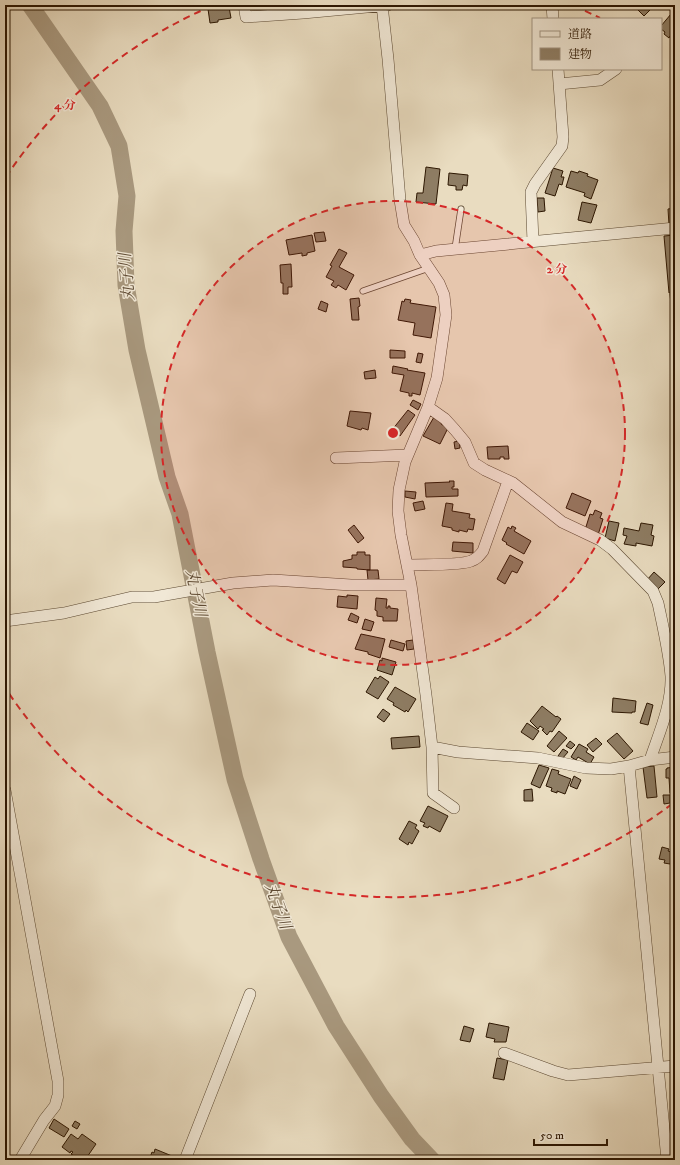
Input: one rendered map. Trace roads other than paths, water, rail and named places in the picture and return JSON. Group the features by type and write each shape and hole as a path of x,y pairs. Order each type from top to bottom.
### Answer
{"street":[{"path":"244,5 246,18 303,14 384,5 400,200 404,225 414,241 420,255 439,283 444,295 446,315 437,378 428,407 407,455 399,490 398,512 411,585 432,747 433,793 454,808"},
{"path":"552,5 553,18"},
{"path":"533,242 531,192 562,146 563,137 558,70"},
{"path":"559,84 600,80 615,70"},
{"path":"420,255 436,251 675,228"},
{"path":"428,407 445,419 465,442 474,463 522,489 562,522 600,540 612,549 653,591 658,603 671,677 667,709 650,760"},
{"path":"336,458 407,455"},
{"path":"408,565 470,562 479,557 483,551 508,481"},
{"path":"5,621 64,613 132,597 154,597 233,583 273,580 351,585 411,585"},
{"path":"432,747 458,752 538,758 586,768 611,769 650,760 675,757"},
{"path":"629,766 667,1160"},
{"path":"5,790 58,1081 58,1095 54,1106 20,1160"},
{"path":"185,1160 250,994"},
{"path":"504,1053 568,1075 675,1066"}],"lane":[{"path":"455,250 461,209"},
{"path":"363,291 429,268"}],"waterway":[{"name":"丸子川","path":"30,5 100,106 119,146 127,196 124,231 126,285 137,350 167,477 180,514 207,652 235,779 261,859 289,937 336,1026 381,1096 412,1139 432,1160"}]}
